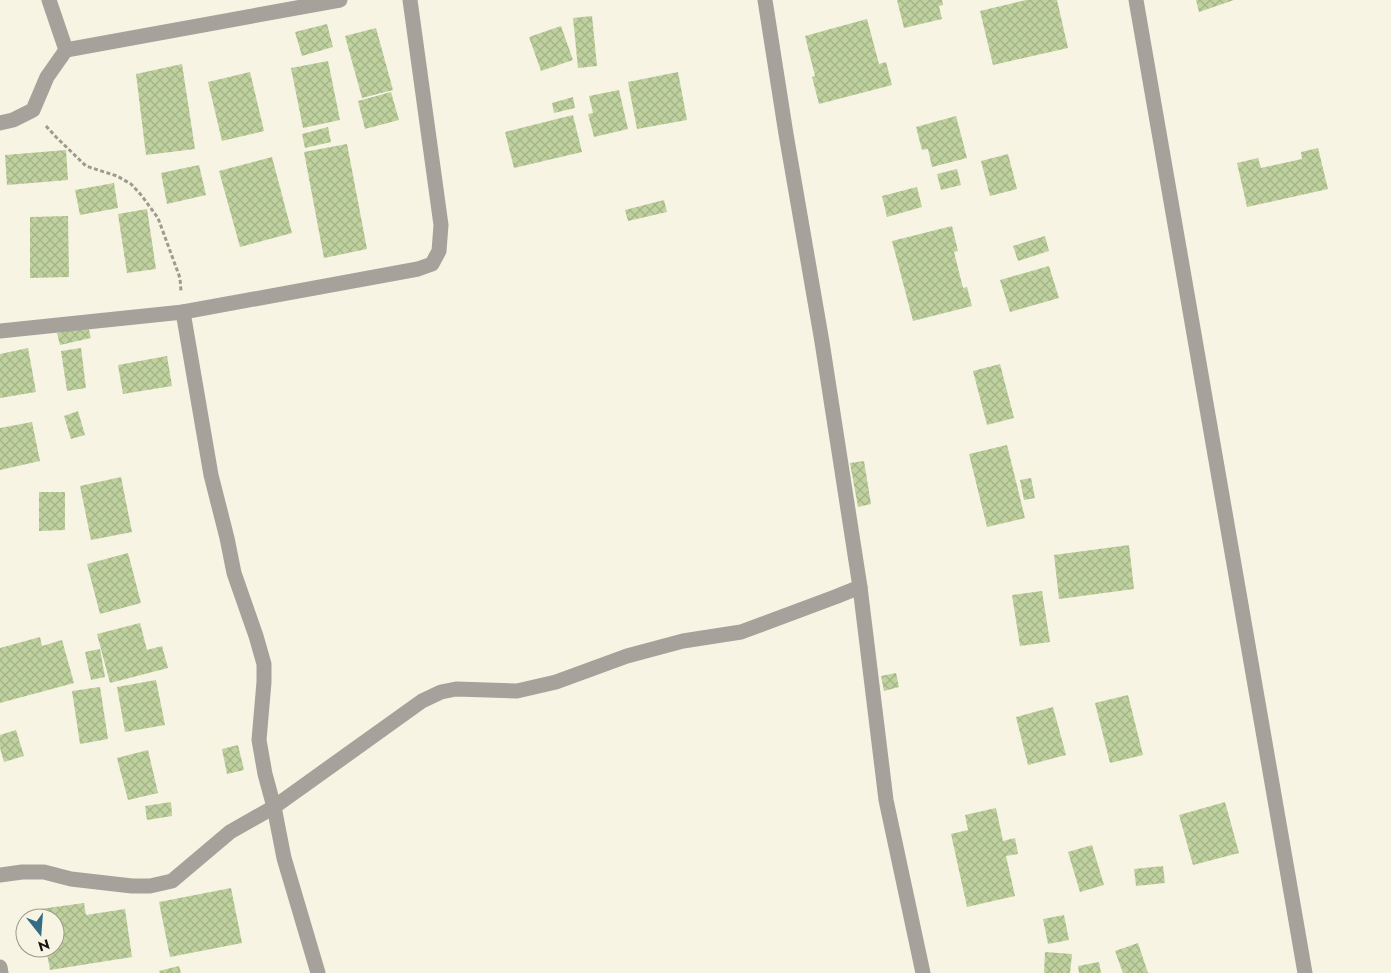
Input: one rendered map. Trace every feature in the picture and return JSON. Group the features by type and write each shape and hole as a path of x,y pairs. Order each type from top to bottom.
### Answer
{"street":[{"path":"49,0 66,50"},
{"path":"0,123 14,120 33,110 47,77 66,50 340,0"},
{"path":"0,332 183,312 409,271 432,264 439,251 441,225 410,0"},
{"path":"765,0 822,342 860,587 886,800 923,973"},
{"path":"1136,0 1305,973"},
{"path":"183,312 211,475 228,538 234,573 264,664 259,740 265,774 284,858 318,973"},
{"path":"0,875 44,872 71,879 132,886 150,886 172,881 230,832 274,807 422,701 441,692 456,689 517,691 556,682 627,656 683,641 740,632 860,587"},
{"path":"0,967 1,973"}],"path":[{"path":"33,110 56,137 86,166 117,176 131,184 142,196 158,218 180,278 183,312"}],"building":[{"path":"897,0 942,0 943,5 939,6 942,19 904,28"},
{"path":"1026,0 1057,0 1068,48 993,65 980,11"},
{"path":"1196,0 1234,0 1199,12"},
{"path":"592,16 597,66 578,68 573,18"},
{"path":"867,19 879,64 886,62 892,85 819,104 812,77 815,76 805,36"},
{"path":"327,24 333,47 302,56 295,32"},
{"path":"561,26 573,60 541,71 529,37"},
{"path":"376,28 393,90 362,98 345,36"},
{"path":"328,61 340,120 303,128 291,68"},
{"path":"182,64 195,149 146,155 136,74"},
{"path":"250,72 264,131 222,141 208,82"},
{"path":"678,72 687,120 637,129 628,82"},
{"path":"619,90 628,129 594,137 588,114 593,113 589,96"},
{"path":"391,92 399,120 365,129 358,101"},
{"path":"573,97 575,108 554,113 552,103"},
{"path":"573,115 582,152 514,168 505,132"},
{"path":"956,116 967,158 932,167 928,149 922,150 916,127"},
{"path":"328,127 331,142 305,148 302,134"},
{"path":"347,144 367,249 324,258 304,152"},
{"path":"1318,148 1328,189 1247,207 1237,163 1258,158 1261,168 1302,159 1301,152"},
{"path":"66,150 68,180 7,185 5,155"},
{"path":"1008,154 1017,189 990,196 981,161"},
{"path":"272,157 292,233 240,247 219,171"},
{"path":"199,165 206,195 167,204 161,173"},
{"path":"957,169 961,185 941,190 937,174"},
{"path":"114,183 118,208 80,215 75,190"},
{"path":"917,187 922,207 887,217 882,196"},
{"path":"664,200 667,212 628,221 625,210"},
{"path":"147,209 156,269 127,273 118,214"},
{"path":"68,216 69,277 30,278 30,217"},
{"path":"952,226 958,251 954,252 963,288 967,287 972,306 913,321 892,241"},
{"path":"1045,236 1049,251 1018,261 1013,246"},
{"path":"1049,266 1059,298 1010,312 1000,280"},
{"path":"88,326 91,338 60,345 57,333"},
{"path":"28,348 36,392 0,398 0,354"},
{"path":"81,348 86,388 67,391 61,351"},
{"path":"167,356 172,386 123,394 118,365"},
{"path":"1000,364 1014,418 987,425 973,371"},
{"path":"78,411 85,435 71,439 64,416"},
{"path":"32,422 40,461 0,470 0,428"},
{"path":"1007,445 1025,518 987,527 969,454"},
{"path":"864,461 871,504 858,507 850,463"},
{"path":"121,477 132,532 91,540 80,486"},
{"path":"1031,478 1035,498 1024,500 1020,480"},
{"path":"39,492 65,492 65,530 39,531"},
{"path":"1129,545 1134,589 1059,599 1054,555"},
{"path":"128,553 141,603 100,614 87,564"},
{"path":"1042,591 1050,642 1020,646 1012,595"},
{"path":"140,623 147,650 162,646 168,668 110,683 97,634"},
{"path":"40,637 42,646 62,640 74,683 0,703 0,648"},
{"path":"100,649 105,677 91,680 85,652"},
{"path":"896,673 899,687 884,691 881,676"},
{"path":"156,680 165,725 125,732 117,687"},
{"path":"100,687 108,739 80,744 72,691"},
{"path":"1128,695 1143,755 1110,763 1095,703"},
{"path":"1053,707 1066,755 1028,765 1016,717"},
{"path":"16,730 24,756 4,762 0,748 0,735"},
{"path":"238,745 244,770 227,774 222,749"},
{"path":"148,750 158,793 128,800 117,758"},
{"path":"171,802 172,816 147,820 145,806"},
{"path":"1225,802 1239,853 1193,865 1179,815"},
{"path":"996,808 1003,841 1015,838 1018,854 1006,856 1015,896 967,907 951,834 968,830 965,815"},
{"path":"1092,845 1104,885 1080,892 1068,852"},
{"path":"1163,866 1165,883 1136,886 1134,869"},
{"path":"231,888 242,943 170,957 159,902"},
{"path":"84,903 86,915 125,909 132,957 50,970 48,958 65,958 65,908 47,908"},
{"path":"1064,915 1069,940 1048,944 1043,919"},
{"path":"1138,943 1148,973 1123,973 1115,951"},
{"path":"1045,952 1072,954 1070,973 1044,973"},
{"path":"1099,962 1101,973 1079,973 1078,966"},
{"path":"179,966 181,973 160,973 159,971"}]}
